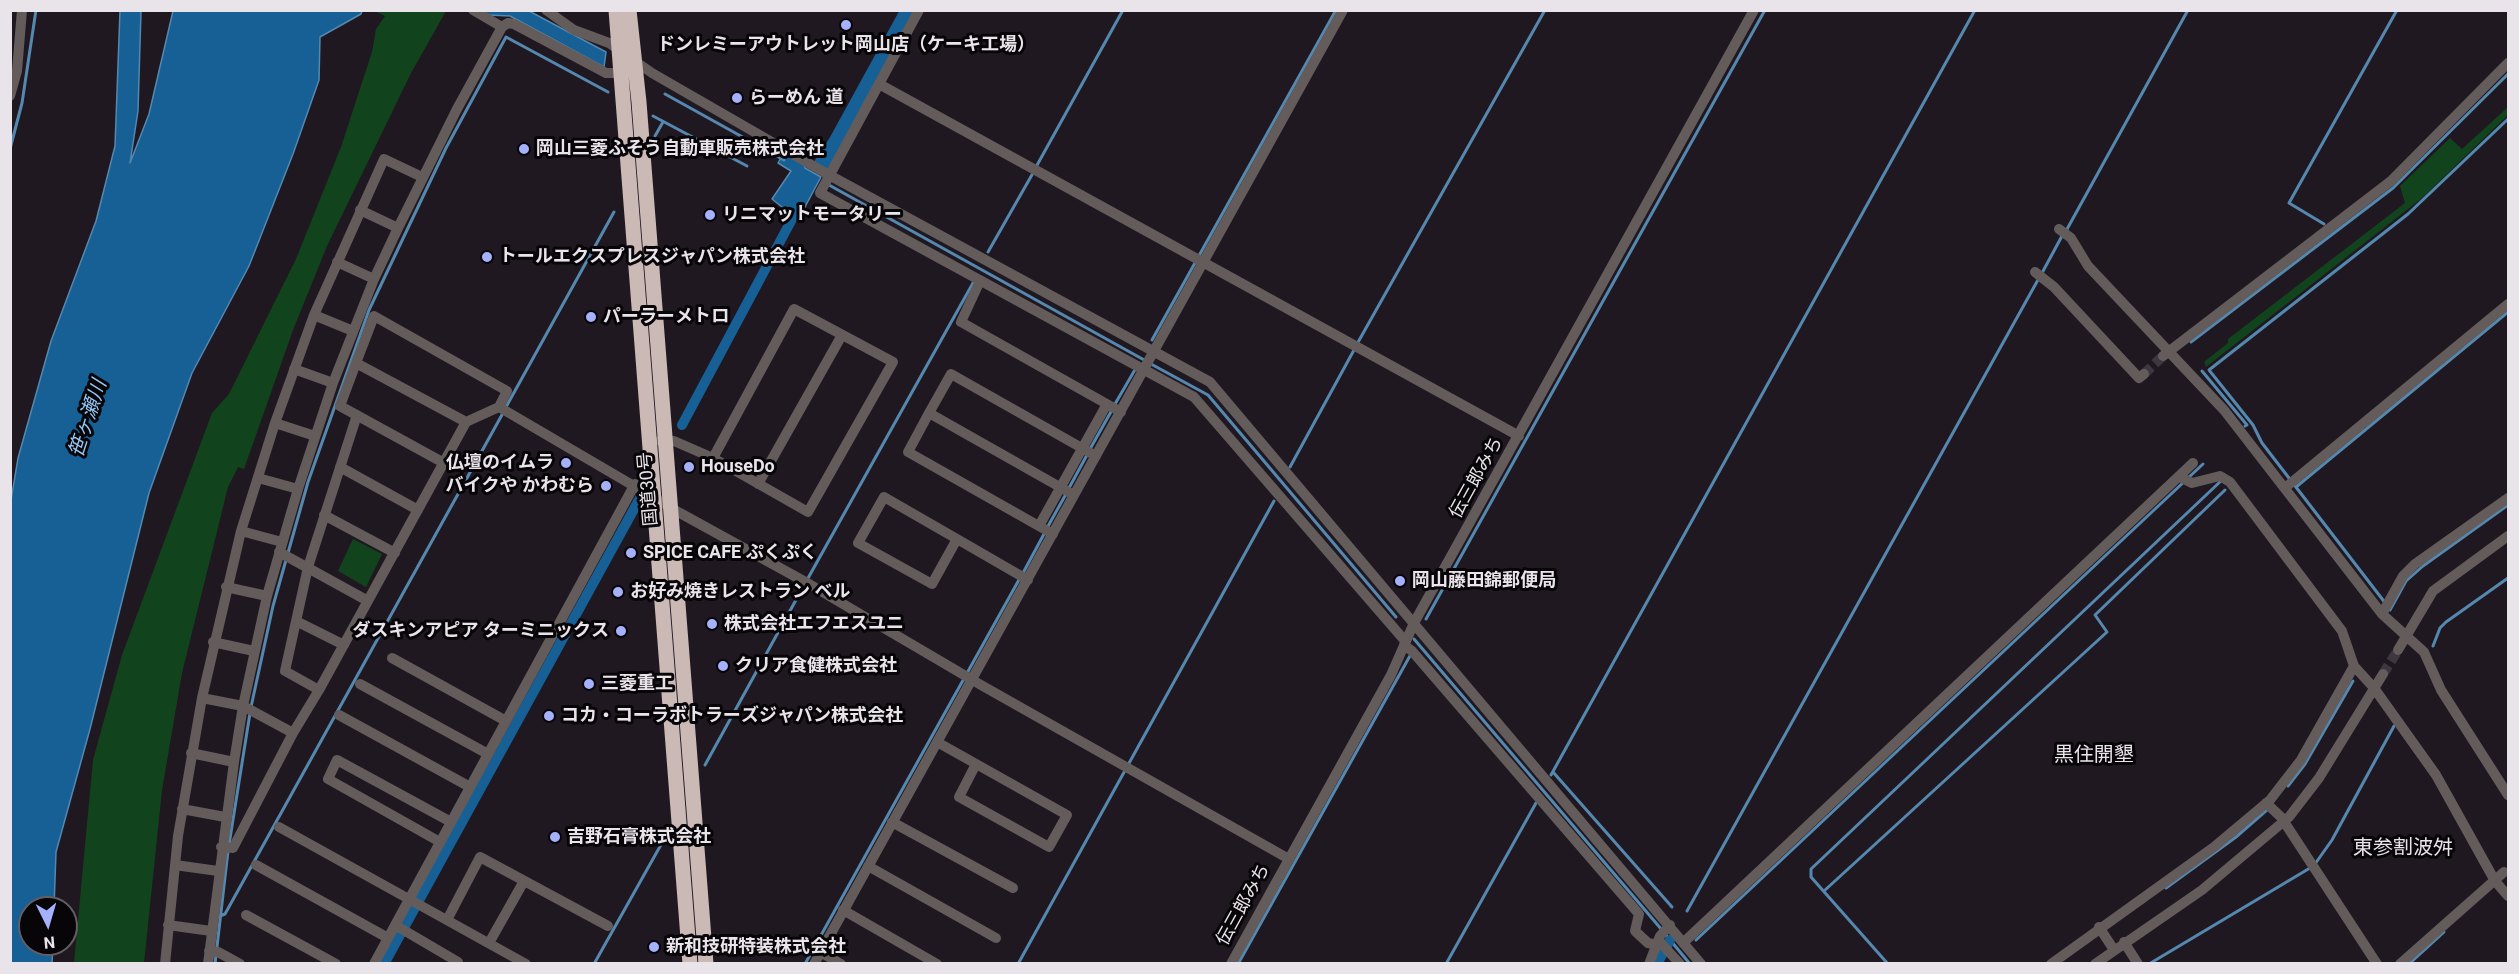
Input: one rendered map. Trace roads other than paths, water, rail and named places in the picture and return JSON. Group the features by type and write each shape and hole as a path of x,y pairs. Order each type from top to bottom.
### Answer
{"highway":[{"name":"国道30号","path":"616,10 620,51 631,69 671,507 706,963"},
{"name":"国道30号","path":"629,10 649,442 690,963"}],"street":[{"path":"10,96 16,71 22,10"},
{"path":"473,10 502,27"},
{"path":"546,10 574,30 609,43 620,51"},
{"path":"919,10 820,193 980,281 1144,363 1215,387 1414,623 1639,914 1635,931 1648,943 1664,939 1683,943 1701,963"},
{"path":"814,963 937,742 968,676 1089,452 1114,408 1144,363 1199,260 1343,10"},
{"name":"伝三郎みち","path":"1231,963 1391,675 1409,648 1414,623 1754,10"},
{"path":"208,963 213,951 211,931 218,871 230,825 234,762 248,708 254,651 267,596 283,551 298,489 333,383 374,279 422,177 502,27 508,23 514,24 606,73 631,69 828,176 1144,363 1194,397 1409,648 1536,781 1664,939 1680,963"},
{"path":"2167,353 2391,181 2508,63"},
{"path":"879,84 1519,436"},
{"path":"165,963 182,808 213,642 241,531 275,423 314,315 384,159 422,177"},
{"path":"837,201 842,184"},
{"path":"360,210 398,228"},
{"path":"2059,229 2071,238 2088,266 2167,353 2224,410 2290,484 2385,608 2424,652 2441,690 2508,795"},
{"path":"337,262 374,279"},
{"path":"2035,272 2054,287 2139,378 2144,374"},
{"path":"980,281 961,322 1114,408"},
{"path":"2290,484 2508,304"},
{"path":"649,442 674,441 713,458 808,512 893,362 794,309 713,458"},
{"path":"314,315 353,331"},
{"path":"444,463 340,406 374,316 507,392 503,409"},
{"path":"758,484 842,335"},
{"path":"356,363 466,422"},
{"path":"294,369 333,383"},
{"path":"1046,530 908,452 929,413 951,374 1089,452"},
{"path":"226,847 230,825 293,733 319,690 466,422 503,409 1289,859"},
{"path":"929,413 1068,491"},
{"path":"319,690 285,671 308,567 357,416"},
{"path":"275,423 315,436"},
{"path":"1046,530 1089,452"},
{"path":"1683,943 2184,479 2193,463"},
{"path":"340,467 418,510"},
{"path":"2184,479 2196,483 2220,476 2230,482 2342,631 2354,666 2374,688 2436,775 2494,881 2508,896"},
{"path":"258,478 298,489"},
{"path":"374,963 388,938 401,928 415,902 440,842 635,484"},
{"path":"957,539 932,585 858,543 884,497 957,539 1023,577"},
{"path":"2385,608 2403,576 2415,564 2508,498"},
{"path":"324,515 394,553"},
{"path":"241,531 283,551 368,601"},
{"path":"2398,650 2433,591 2508,536"},
{"path":"226,587 267,596"},
{"path":"296,621 344,645"},
{"path":"213,642 254,651"},
{"path":"392,658 506,721"},
{"path":"2051,963 2101,930 2269,806 2301,760 2354,666"},
{"path":"2095,963 2202,890 2284,822 2319,778 2383,674"},
{"path":"360,684 488,754"},
{"path":"202,698 248,708 293,733"},
{"path":"339,715 470,787"},
{"path":"937,742 1067,815 1049,847 959,797 976,764"},
{"path":"191,753 234,762"},
{"path":"440,842 328,779 337,760 451,822"},
{"path":"2269,806 2284,822 2377,963"},
{"path":"182,808 230,825"},
{"path":"892,822 1013,888"},
{"path":"279,827 489,943 513,960 526,963"},
{"path":"447,920 480,857 608,926"},
{"path":"175,865 218,871"},
{"path":"256,865 388,938"},
{"path":"868,866 996,938"},
{"path":"2400,963 2504,872"},
{"path":"489,943 524,881"},
{"path":"843,910 937,963"},
{"path":"246,915 336,963"},
{"path":"168,925 211,931"},
{"path":"401,928 458,962"},
{"path":"2101,930 2114,950"},
{"path":"1649,963 1664,939"},
{"path":"2124,942 2138,963"},
{"path":"213,951 240,963"},
{"path":"820,952 841,963"}],"water":[{"name":"笹ヶ瀬川","path":"120,11 141,11 138,111 130,163 149,114 173,11 362,11 361,14 320,37 319,80 293,154 249,266 192,373 149,493 90,729 56,852 54,896 18,896 18,956 52,956 52,963 11,963 11,500 18,458 51,341 96,221 115,146"},
{"path":"481,11 529,11 606,52 604,67 510,16 488,15"},
{"path":"783,154 804,164 805,168 821,177 798,220 772,199 791,171 778,163"}],"waterway":[{"path":"10,149 22,103 36,10"},
{"path":"823,164 837,143 910,10"},
{"path":"1036,167 1123,10"},
{"path":"1152,340 1336,10"},
{"path":"1357,344 1545,10"},
{"path":"1426,619 1765,10"},
{"path":"1551,775 1975,10"},
{"path":"2066,231 2188,10"},
{"path":"2324,224 2289,203 2397,10"},
{"path":"251,707 273,606 308,482 369,310 446,148 506,37 608,92"},
{"path":"2191,342 2393,188 2508,74"},
{"path":"665,94 784,160"},
{"path":"653,116 747,166"},
{"path":"2386,604 2262,443 2253,425 2209,370 2408,214 2508,119"},
{"path":"655,136 663,122"},
{"path":"818,159 830,153"},
{"path":"988,252 1033,173"},
{"path":"829,185 1146,361"},
{"path":"682,425 799,206"},
{"path":"506,407 614,212"},
{"path":"2042,273 2062,236"},
{"path":"1687,911 2039,278"},
{"path":"807,580 973,283"},
{"path":"2296,487 2508,312"},
{"path":"1290,467 1354,350"},
{"path":"1151,364 1208,395 1396,617"},
{"path":"1115,404 1136,368"},
{"path":"2202,371 2247,425 2245,426"},
{"path":"1090,449 1112,410"},
{"path":"220,916 225,914 503,413"},
{"path":"1069,488 1087,455"},
{"path":"1696,940 2203,464"},
{"path":"1888,964 1811,877 1811,869 2223,479"},
{"path":"1824,891 2107,632 2095,615 2225,490"},
{"path":"1047,528 1066,494"},
{"path":"384,964 640,498"},
{"path":"1018,964 1274,501"},
{"path":"2390,610 2406,581 2423,566 2508,505"},
{"path":"1023,573 1044,534"},
{"path":"805,964 1020,578"},
{"path":"2433,646 2440,628 2446,622 2508,578"},
{"path":"705,765 802,589"},
{"path":"1414,639 1662,930"},
{"path":"1238,964 1411,654"},
{"path":"2288,786 2305,764 2353,681"},
{"path":"215,964 228,851 250,713"},
{"path":"2315,864 2332,840 2394,726"},
{"path":"1553,772 1672,907"},
{"path":"1446,964 1536,803"},
{"path":"2166,888 2236,837 2268,809"},
{"path":"594,964 667,834"},
{"path":"2149,964 2310,868"},
{"path":"2409,964 2444,932"},
{"path":"1666,935 1690,964"},
{"path":"1657,964 1670,940"}],"tunnel":[{"path":"2144,374 2163,356"},
{"path":"2383,674 2398,650"}],"place":[{"name":"ドンレミーアウトレット岡山店（ケーキ工場）","path":"846,25"},
{"name":"らーめん 道","path":"737,98"},
{"name":"岡山三菱ふそう自動車販売株式会社","path":"524,149"},
{"name":"リニマットモータリー","path":"710,215"},
{"name":"トールエクスプレスジャパン株式会社","path":"487,257"},
{"name":"パーラーメトロ","path":"591,317"},
{"name":"仏壇のイムラ","path":"566,463"},
{"name":"HouseDo","path":"689,467"},
{"name":"バイクや かわむら","path":"606,486"},
{"name":"SPICE CAFE ぷくぷく","path":"631,553"},
{"name":"岡山藤田錦郵便局","path":"1400,581"},
{"name":"お好み焼きレストラン ベル","path":"618,592"},
{"name":"株式会社エフエスユニ","path":"712,624"},
{"name":"ダスキンアピア ターミニックス","path":"621,631"},
{"name":"クリア食健株式会社","path":"723,666"},
{"name":"三菱重工","path":"589,684"},
{"name":"コカ・コーラボトラーズジャパン株式会社","path":"549,716"},
{"name":"吉野石膏株式会社","path":"555,837"},
{"name":"新和技研特装株式会社","path":"654,947"}],"district":[{"name":"黒住開墾","path":"2094,756"},
{"name":"東参割波舛","path":"2403,849"}]}
